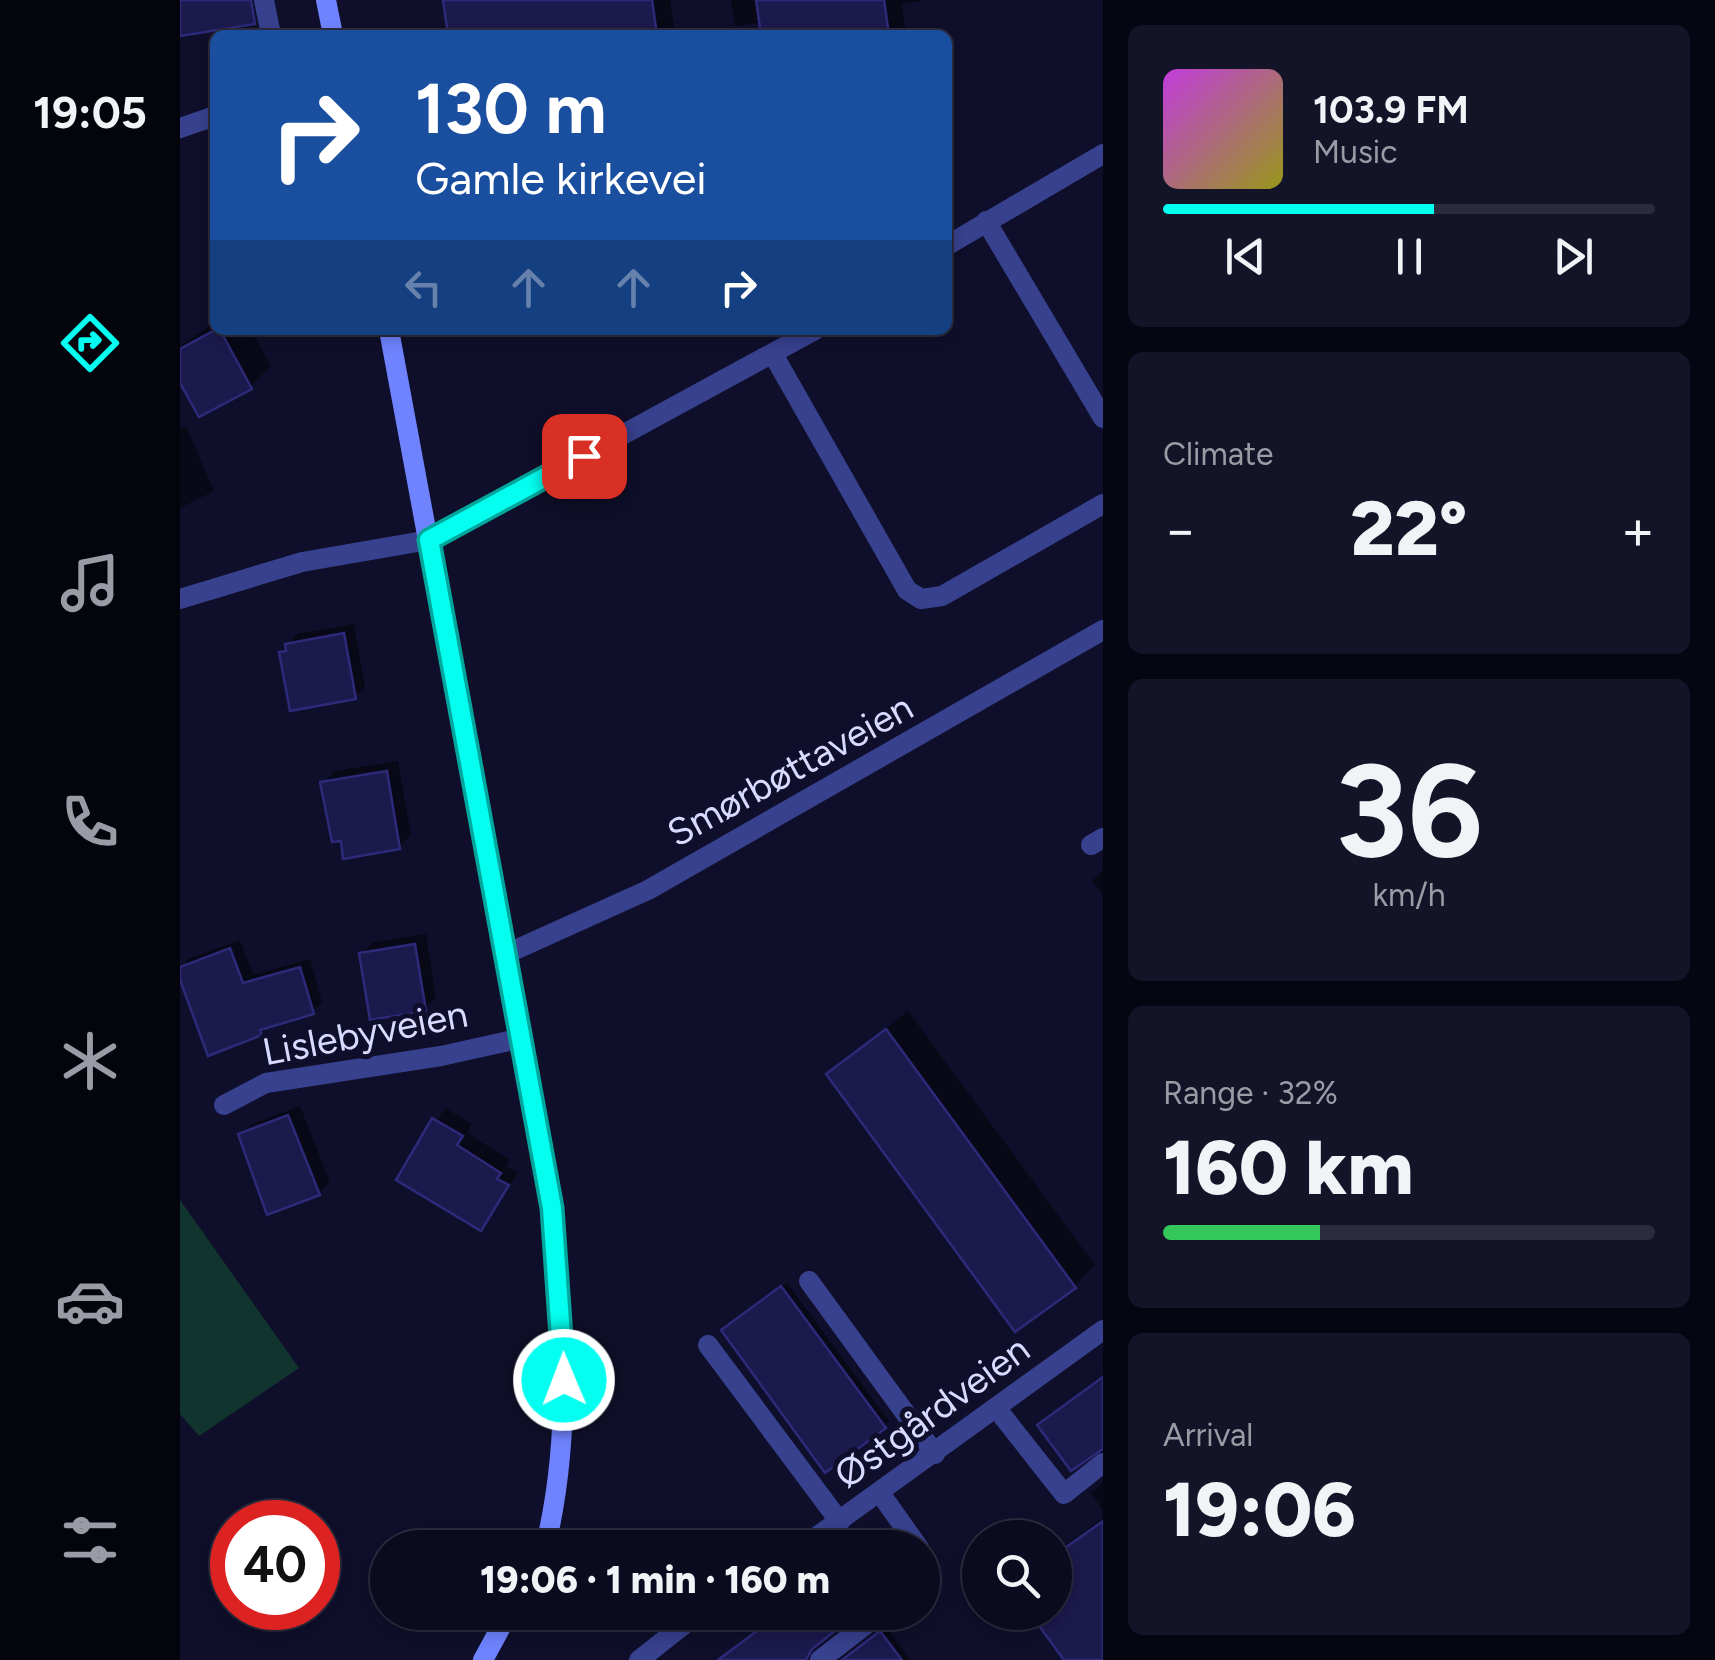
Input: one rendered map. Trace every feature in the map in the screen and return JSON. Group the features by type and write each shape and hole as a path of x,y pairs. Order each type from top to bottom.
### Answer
{"street":[{"path":"264,0 270,30"},
{"path":"326,0 331,30"},
{"path":"180,128 210,118"},
{"path":"952,242 1102,154"},
{"path":"986,220 1102,418"},
{"name":"Lislebyveien","path":"389,335 552,1208 566,1349 562,1443 547,1530"},
{"path":"180,599 302,562 429,540 807,335"},
{"path":"774,356 908,590 921,599 942,596 1102,504"},
{"name":"Smørbøttaveien","path":"504,956 648,890 1102,630"},
{"name":"Lislebyveien","path":"224,1105 266,1083 441,1056 522,1038"},
{"path":"809,1281 935,1454"},
{"name":"Østgårdveien","path":"828,1530 1102,1330"},
{"path":"708,1345 840,1522"},
{"path":"997,1410 1064,1494 1102,1463"},
{"path":"880,1493 906,1530"},
{"path":"482,1660 499,1630"},
{"path":"638,1660 678,1630"},
{"path":"820,1660 859,1630"}],"green space":[{"path":"180,1200 299,1368 199,1436 180,1414"}],"building":[{"path":"180,0 251,0 255,24 180,36"},
{"path":"443,0 652,0 656,30 447,30"},
{"path":"756,0 884,0 888,30 760,30"},
{"path":"210,333 223,335 252,389 199,417 180,383 180,349"},
{"path":"344,633 356,699 290,711 279,652 286,651 285,644"},
{"path":"387,771 400,849 343,859 341,841 332,842 320,782"},
{"path":"415,944 426,1011 370,1020 359,953"},
{"path":"230,948 243,983 300,967 314,1014 260,1030 262,1035 208,1056 180,980 180,967"},
{"path":"886,1029 1076,1288 1015,1332 826,1074"},
{"path":"288,1115 320,1195 267,1215 238,1134"},
{"path":"432,1118 463,1136 457,1145 501,1173 497,1179 509,1185 481,1231 396,1180"},
{"path":"781,1286 886,1428 825,1473 721,1330"},
{"path":"1103,1377 1103,1449 1071,1471 1037,1425"},
{"path":"1103,1521 1103,1660 1064,1660 1042,1630 1072,1630 1072,1543"},
{"path":"758,1630 836,1630 812,1649 806,1660 718,1660"},
{"path":"880,1631 902,1660 842,1660"}],"route":[{"path":"564,1380 566,1349 552,1208 429,540 584,456"}]}
